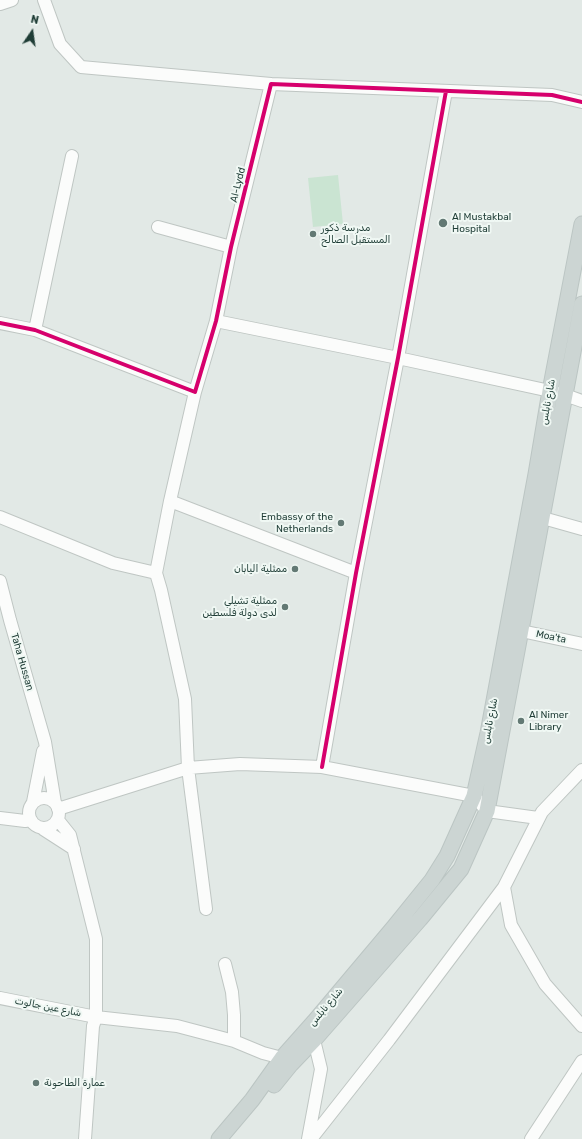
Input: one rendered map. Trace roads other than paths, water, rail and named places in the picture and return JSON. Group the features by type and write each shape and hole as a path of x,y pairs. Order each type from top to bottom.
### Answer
{"main road":[{"name":"شارع نابلس","path":"219,1139 286,1061 420,919 461,869 487,811 536,474 550,391 577,279 582,224"},
{"name":"شارع نابلس","path":"311,1035 432,880 447,856 474,796 488,733 542,518 582,304"},
{"name":"شارع نابلس","path":"232,1139 286,1061"}],"street":[{"path":"0,4 12,0"},
{"path":"44,0 60,44 81,67 271,84 552,95 582,102"},
{"name":"Al-Lydd","path":"156,573 170,500 195,392 216,321 230,247 271,84"},
{"path":"322,767 356,573 398,358 446,91"},
{"path":"35,330 72,156"},
{"path":"158,227 230,247"},
{"path":"216,321 550,391 582,401"},
{"path":"0,323 35,330 195,392"},
{"path":"170,500 356,573"},
{"path":"0,517 114,563 156,573 185,699 188,768 206,909"},
{"path":"542,518 582,529"},
{"name":"Taha Hussan","path":"0,581 5,619 45,742 57,811"},
{"name":"Moa'ta","path":"514,629 582,644"},
{"path":"45,742 33,802 28,813 32,824 43,829 74,850"},
{"path":"57,811 188,768 240,764 322,767 474,796 487,811 538,818"},
{"path":"310,1139 389,1040 504,887 542,812 582,770"},
{"path":"33,802 45,798 50,800 70,835 96,939 96,1017 85,1139"},
{"path":"43,829 54,825 57,811"},
{"path":"0,818 25,821 30,820"},
{"path":"504,887 511,925 545,984 582,1026"},
{"path":"226,964 234,1015 234,1041"},
{"name":"شارع عين جالوت","path":"0,998 96,1017 177,1026 234,1041 286,1061"},
{"path":"310,1139 321,1069 311,1035"},
{"path":"531,1139 582,1061"}],"place":[{"name":"Al Mustakbal Hospital","path":"443,223"},
{"name":"مدرسة ذكور المستقبل الصالح","path":"313,234"},
{"name":"Embassy of the Netherlands","path":"341,523"},
{"name":"ممثلية اليابان","path":"295,569"},
{"name":"ممثلية تشيلي لدى دولة فلسطين","path":"285,607"},
{"name":"Al Nimer Library","path":"521,721"},
{"name":"عمارة الطاحونة","path":"36,1083"}]}
